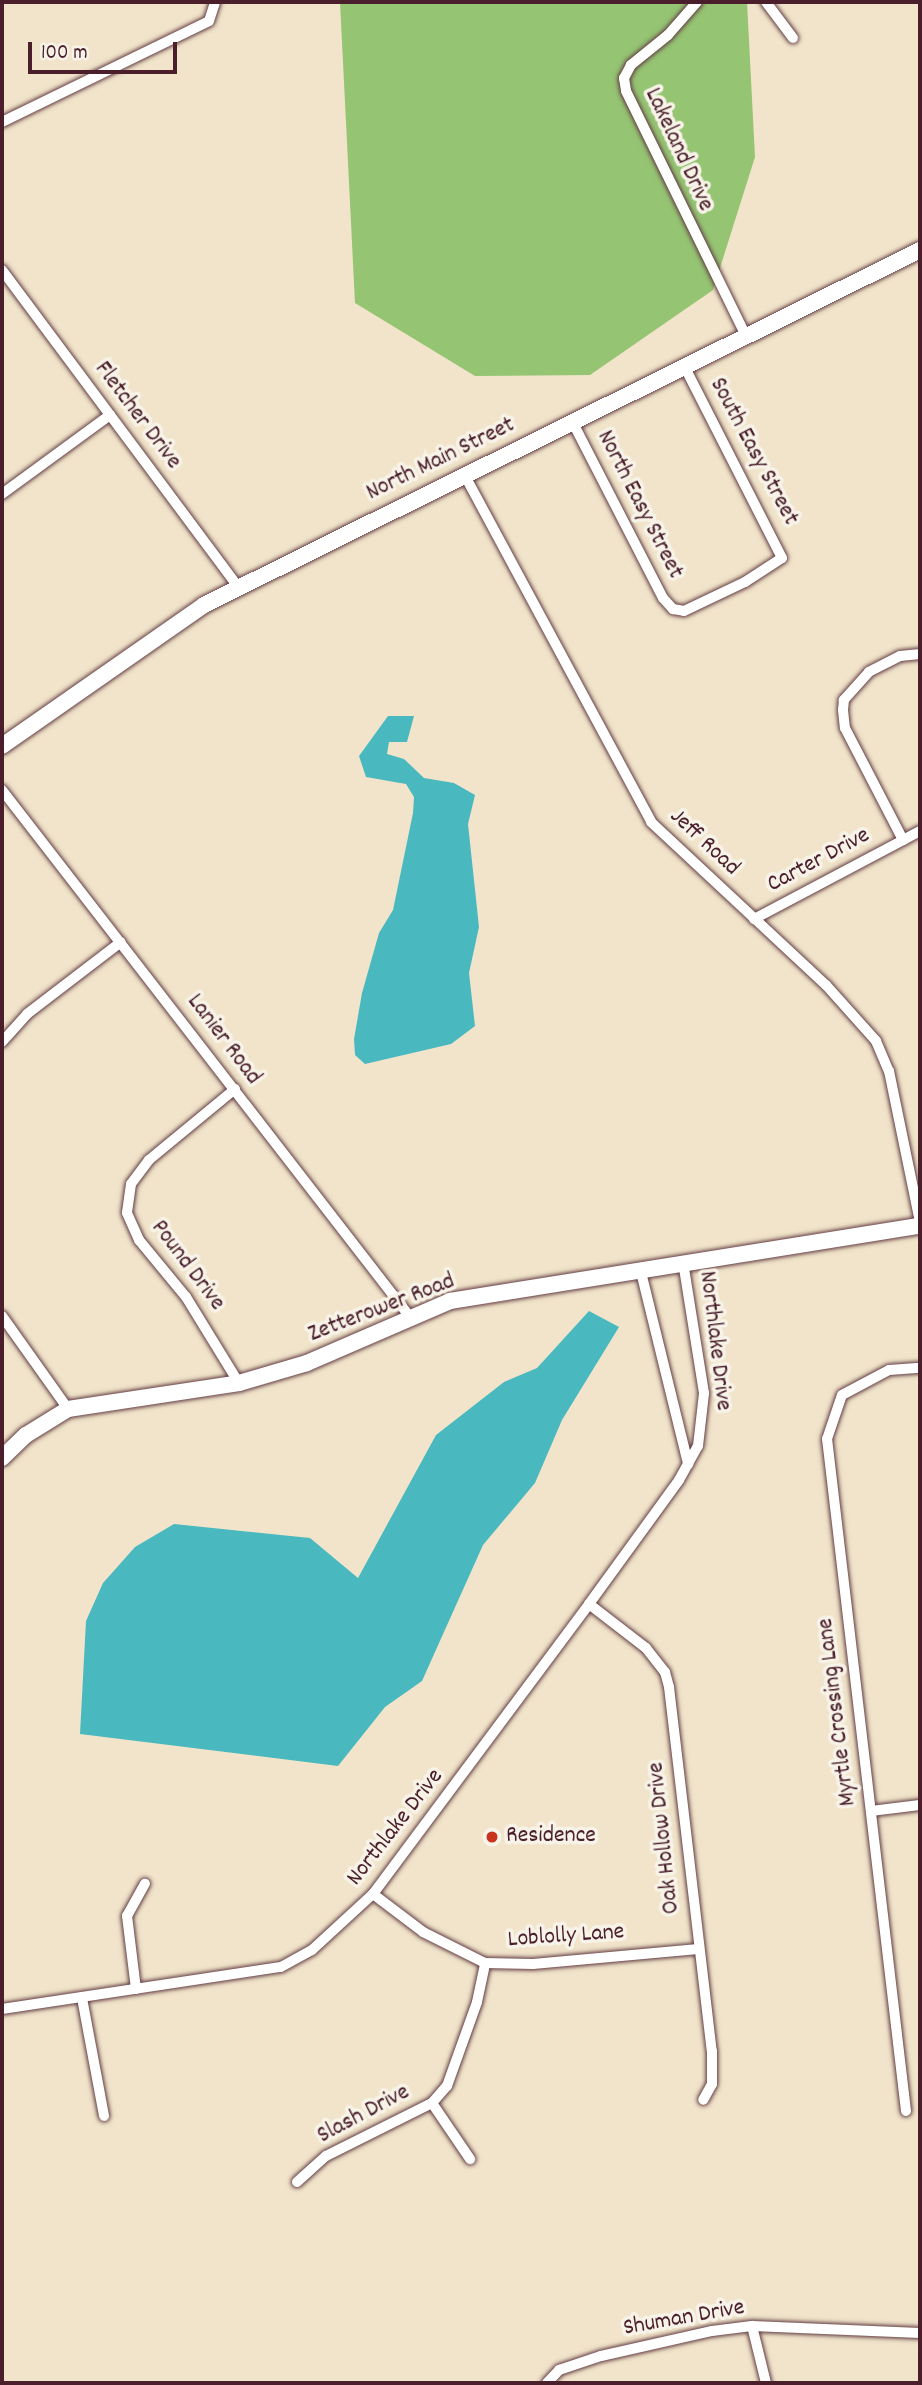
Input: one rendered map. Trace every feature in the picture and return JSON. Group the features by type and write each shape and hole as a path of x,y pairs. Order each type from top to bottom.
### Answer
{"street":[{"path":"2,122 209,21 215,2"},
{"name":"Lakeland Drive","path":"697,2 668,35 631,65 624,78 626,91 745,334"},
{"path":"766,2 793,38"},
{"name":"North Main Street","path":"2,746 136,650 237,587 745,334 920,250"},
{"name":"Fletcher Drive","path":"2,270 237,587"},
{"name":"South Easy Street","path":"684,366 782,558"},
{"path":"2,494 110,415"},
{"name":"North Easy Street","path":"572,421 663,598 673,609 684,611 782,558"},
{"name":"Jeff Road","path":"464,474 631,793 667,841 826,985 876,1041 890,1071 920,1224"},
{"name":"Carter Drive","path":"903,841 845,728 843,710 844,700 869,672 900,656 920,654"},
{"name":"Lanier Road","path":"2,790 235,1089 308,1190 410,1317"},
{"name":"Carter Drive","path":"754,919 920,831"},
{"path":"2,1042 27,1014 121,942"},
{"name":"Pound Drive","path":"235,1089 149,1160 131,1184 127,1213 139,1240 186,1297 239,1383"},
{"name":"Zetterower Road","path":"2,1458 26,1435 68,1409 239,1383 307,1363 450,1301 920,1224"},
{"name":"Northlake Drive","path":"2,2009 281,1967 312,1950 373,1894 589,1604 688,1464 703,1426 704,1393 683,1262"},
{"name":"Northlake Drive","path":"640,1268 688,1464"},
{"path":"2,1316 68,1409"},
{"name":"Myrtle Crossing Lane","path":"906,2111 827,1439 842,1395 889,1370 920,1368"},
{"name":"Oak Hollow Drive","path":"589,1604 646,1648 665,1672 712,2051 712,2084 703,2100"},
{"path":"870,1811 920,1805"},
{"path":"135,1989 127,1916 145,1884"},
{"name":"Loblolly Lane","path":"373,1894 424,1932 485,1963 533,1964 698,1949"},
{"name":"Slash Drive","path":"297,2182 326,2156 432,2103 447,2086 458,2059 485,1963"},
{"path":"82,1998 104,2116"},
{"path":"432,2103 470,2159"},
{"path":"752,2326 766,2383"},
{"name":"Shuman Drive","path":"547,2383 559,2370 601,2356 752,2326 920,2333"}],"green space":[{"path":"340,2 747,2 755,157 713,290 590,375 475,376 355,303"}],"water":[{"path":"388,716 414,716 407,742 389,742 387,754 404,759 424,778 454,783 475,795 468,824 479,927 469,973 475,1026 451,1044 365,1064 355,1055 354,1039 362,993 379,933 393,910 413,813 414,797 406,784 366,777 359,756"},
{"path":"589,1311 619,1327 562,1420 535,1483 483,1545 422,1681 385,1707 338,1766 80,1734 86,1621 103,1583 135,1547 174,1524 310,1538 358,1578 436,1435 504,1382 537,1368"}],"place":[{"name":"Residence","path":"492,1837"}]}
